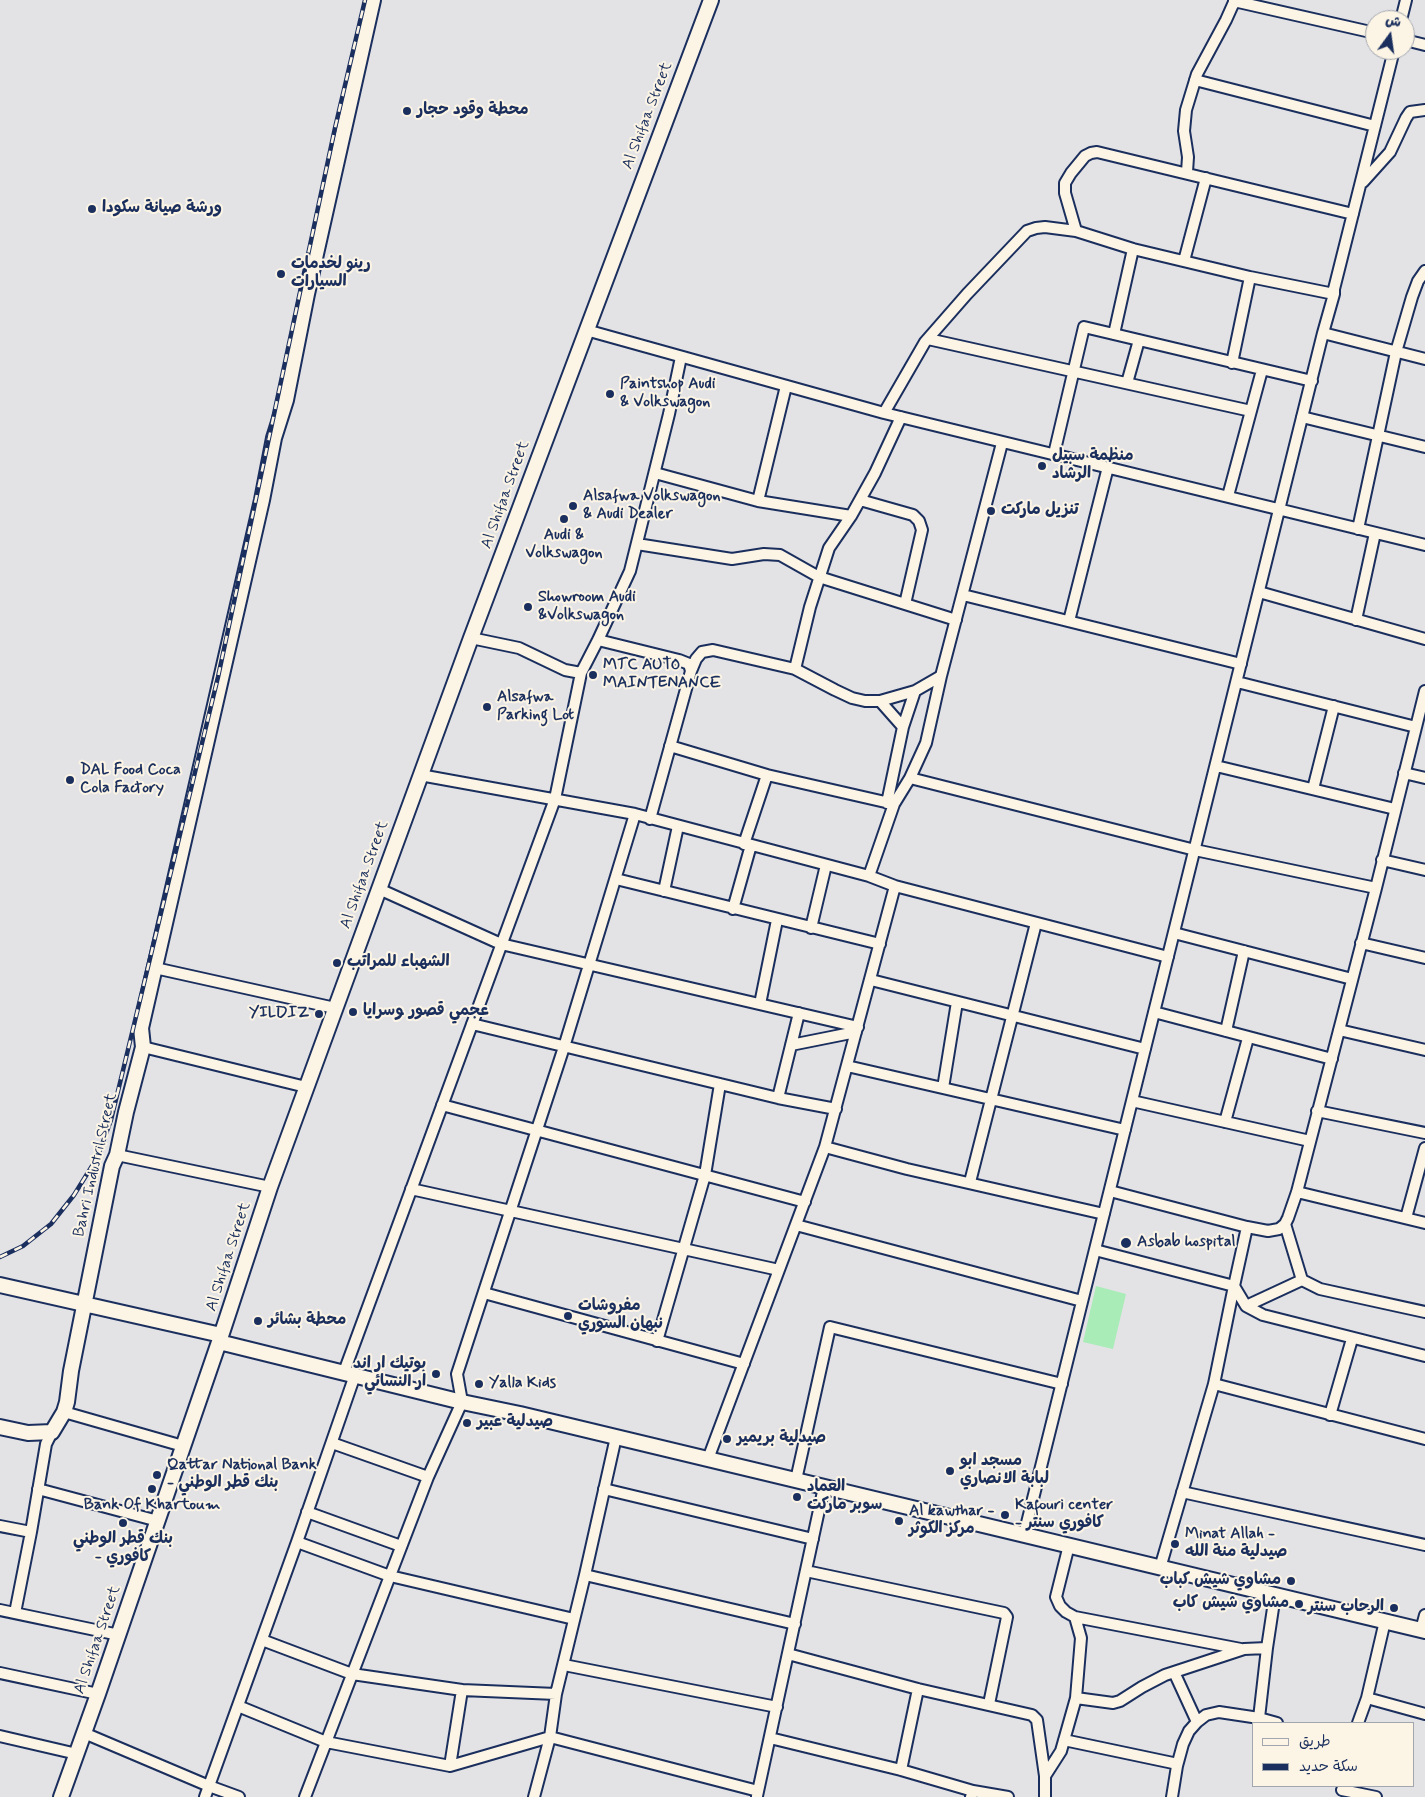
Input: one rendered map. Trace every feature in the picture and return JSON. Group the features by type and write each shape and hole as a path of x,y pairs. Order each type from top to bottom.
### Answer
{"street":[{"name":"Bahri Industril Street","path":"52,1432 64,1412 112,1166 117,1154 143,1047 141,1028 154,968 262,500 274,438 286,400 307,294 373,0"},
{"name":"Al Shifaa Street","path":"61,1797 119,1635 270,1187 306,1087 420,774 711,0"},
{"path":"1187,172 1188,157 1184,131 1186,110 1195,80 1206,54 1226,20 1234,0 1365,32"},
{"path":"1024,1535 1392,60"},
{"path":"1195,80 1375,126"},
{"path":"1360,187 1390,152 1410,112 1425,110"},
{"path":"1076,232 1064,188 1071,173 1085,156 1097,152 1187,172 1353,214"},
{"path":"1184,261 1206,178"},
{"path":"884,413 928,339 967,294 1027,231 1045,227 1076,232 1133,249 1250,277 1334,294"},
{"path":"1114,334 1133,249"},
{"path":"1358,528 1396,352 1412,296 1418,281 1425,271"},
{"path":"1232,363 1250,277"},
{"path":"1054,454 1084,327 1262,370 1312,380"},
{"path":"586,330 884,413 1425,545"},
{"path":"1323,333 1425,359"},
{"path":"928,339 1251,410"},
{"path":"1127,383 1139,340"},
{"path":"205,1797 332,1443 350,1373 411,1189 555,799 581,673 630,571 655,473 681,357"},
{"path":"1228,496 1262,370"},
{"path":"758,501 786,386"},
{"path":"795,669 819,577 829,548 851,516 875,473 901,417"},
{"path":"1302,417 1425,447"},
{"path":"890,803 910,778 926,743 941,676 1002,442"},
{"path":"1069,621 1108,467"},
{"path":"655,473 758,501 851,516"},
{"path":"860,500 913,515 919,521 922,530 905,604"},
{"path":"1356,620 1375,533"},
{"path":"637,544 732,559 764,554 780,555 819,577 956,620"},
{"path":"1259,592 1425,639"},
{"path":"963,595 1241,664"},
{"path":"471,638 519,648 565,670 581,673"},
{"path":"598,640 679,660 689,664 691,671"},
{"path":"650,819 691,671 696,659 702,652 713,650 795,669 852,698 865,702 880,701 915,691 941,676"},
{"path":"1236,682 1416,727"},
{"path":"1110,1192 1268,1232 1285,1224 1297,1192 1332,1060 1425,690"},
{"path":"869,876 890,803 903,727 915,691"},
{"path":"880,701 903,727"},
{"path":"1313,789 1334,706"},
{"path":"670,746 767,775 890,803"},
{"path":"1216,766 1395,809"},
{"path":"1404,773 1425,778"},
{"path":"420,774 635,814 869,876 896,886 1168,957"},
{"path":"733,909 747,844 767,775"},
{"path":"910,778 1195,850 1376,888"},
{"path":"305,1797 400,1546 428,1477 462,1402 458,1374 564,1046 635,814"},
{"path":"664,891 678,826"},
{"path":"1382,860 1425,870"},
{"path":"811,928 826,865"},
{"path":"616,879 880,944"},
{"path":"708,1459 825,1147 896,886"},
{"path":"379,889 501,944 799,1013 857,1029"},
{"path":"760,1004 777,920"},
{"path":"970,1182 1036,923"},
{"path":"1174,933 1352,979"},
{"path":"1361,943 1425,958"},
{"path":"1226,1031 1244,951"},
{"path":"154,968 335,1008"},
{"path":"871,980 1145,1049"},
{"path":"943,1088 957,1002"},
{"path":"1154,1012 1332,1060"},
{"path":"778,1098 799,1013"},
{"path":"472,1024 778,1098 836,1109"},
{"path":"791,1045 857,1029"},
{"path":"1339,1030 1425,1050"},
{"path":"1225,1122 1248,1038"},
{"path":"143,1047 306,1087"},
{"path":"847,1066 1125,1130"},
{"path":"657,1341 705,1175 720,1084"},
{"path":"1132,1101 1310,1141"},
{"path":"442,1105 804,1202"},
{"path":"1317,1111 1425,1133"},
{"path":"825,1147 907,1169 1104,1214"},
{"path":"1406,1218 1425,1148"},
{"path":"117,1154 270,1187"},
{"path":"411,1189 779,1270"},
{"path":"1297,1192 1425,1223"},
{"path":"1285,1224 1302,1280 1320,1289 1425,1312"},
{"path":"796,1225 1082,1302"},
{"path":"1160,1568 1214,1384 1248,1226"},
{"path":"1095,1250 1234,1286 1246,1306 1264,1315 1425,1356"},
{"path":"1246,1306 1302,1280"},
{"path":"0,1285 84,1304 462,1402 1423,1630 1425,1615"},
{"path":"484,1294 744,1364"},
{"path":"796,1480 830,1327 1062,1384"},
{"path":"1330,1415 1352,1338"},
{"path":"1214,1384 1425,1438"},
{"path":"64,1412 184,1446"},
{"path":"0,1427 28,1434 52,1432"},
{"path":"15,1613 46,1444 52,1432"},
{"path":"534,1797 550,1737 556,1694 616,1437"},
{"path":"332,1443 428,1477"},
{"path":"238,1706 326,1742 450,1766 550,1737 757,1794 824,1487"},
{"path":"38,1489 158,1521"},
{"path":"604,1489 813,1539"},
{"path":"1182,1492 1425,1545"},
{"path":"307,1512 400,1546"},
{"path":"0,1526 31,1532"},
{"path":"297,1542 390,1576 574,1619"},
{"path":"1069,1546 1056,1597 1060,1606 1075,1617 1244,1649 1267,1648"},
{"path":"806,1570 1004,1613 1007,1617 989,1704"},
{"path":"585,1575 794,1624"},
{"path":"1259,1718 1275,1595"},
{"path":"0,1610 119,1635"},
{"path":"1045,1776 1061,1751 1076,1698 1081,1638 1075,1617"},
{"path":"1358,1722 1386,1621"},
{"path":"262,1640 352,1674 462,1690 556,1694"},
{"path":"1076,1698 1113,1703 1120,1701 1142,1687 1174,1672 1244,1649"},
{"path":"788,1654 918,1689 1032,1715 1036,1718 1045,1776 1045,1797"},
{"path":"564,1664 776,1707"},
{"path":"1174,1672 1197,1722"},
{"path":"0,1673 98,1694"},
{"path":"902,1770 918,1689"},
{"path":"450,1766 462,1690"},
{"path":"1366,1698 1425,1714"},
{"path":"1172,1797 1183,1744 1189,1732 1206,1715 1219,1712 1273,1722"},
{"path":"84,1733 239,1797"},
{"path":"0,1736 77,1754"},
{"path":"770,1738 902,1770 972,1794 1008,1797"},
{"path":"1064,1740 1173,1763 1177,1766"},
{"path":"1342,1791 1376,1797"}],"green space":[{"path":"1096,1286 1126,1294 1113,1349 1083,1342"}],"railway":[{"path":"0,1257 23,1246 51,1224 74,1195 97,1158 111,1120 218,677 335,128 365,0"}],"place":[{"name":"محطة وقود حجار","path":"407,111"},
{"name":"ورشة صيانة سكودا","path":"92,209"},
{"name":"رينو لخدمات السيارات","path":"281,274"},
{"name":"Paintshop Audi & Volkswagon","path":"610,394"},
{"name":"منظمة سبيل الرشاد","path":"1042,466"},
{"name":"Alsafwa Volkswagon & Audi Dealer","path":"573,506"},
{"name":"تنزيل ماركت","path":"991,511"},
{"name":"Audi & Volkswagon","path":"564,519"},
{"name":"Showroom Audi &Volkswagon","path":"528,607"},
{"name":"MTC AUTO MAINTENANCE","path":"593,675"},
{"name":"Alsafwa Parking Lot","path":"487,707"},
{"name":"DAL Food Coca Cola Factory","path":"70,780"},
{"name":"الشهباء للمراتب","path":"337,963"},
{"name":"عجمي قصور وسرايا","path":"353,1012"},
{"name":"YILDIZ","path":"319,1014"},
{"name":"Asbab hospital","path":"1126,1243"},
{"name":"مفروشات نبهان السوري","path":"568,1316"},
{"name":"محطة بشائر","path":"258,1321"},
{"name":"بوتيك ار اند ار النسائي","path":"436,1374"},
{"name":"Yalla Kids","path":"479,1384"},
{"name":"صيدلية عبير","path":"467,1423"},
{"name":"صيدلية بريمير","path":"727,1439"},
{"name":"مسجد ابو لبابة الانصاري","path":"950,1471"},
{"name":"Qattar National Bank - بنك قطر الوطني","path":"157,1475"},
{"name":"Bank Of Khartoum","path":"152,1489"},
{"name":"العماد سوبر ماركت","path":"797,1497"},
{"name":"Kafouri center - كافوري سنتر","path":"1005,1515"},
{"name":"Al kawthar - مركز الكوثر","path":"899,1521"},
{"name":"بنك قطر الوطني - كافوري","path":"123,1523"},
{"name":"Minat Allah - صيدلية منة الله","path":"1175,1544"},
{"name":"مشاوي شيش كباب","path":"1291,1581"},
{"name":"مشاوي شيش كاب","path":"1299,1604"},
{"name":"الرحاب سنتر","path":"1394,1608"}]}
